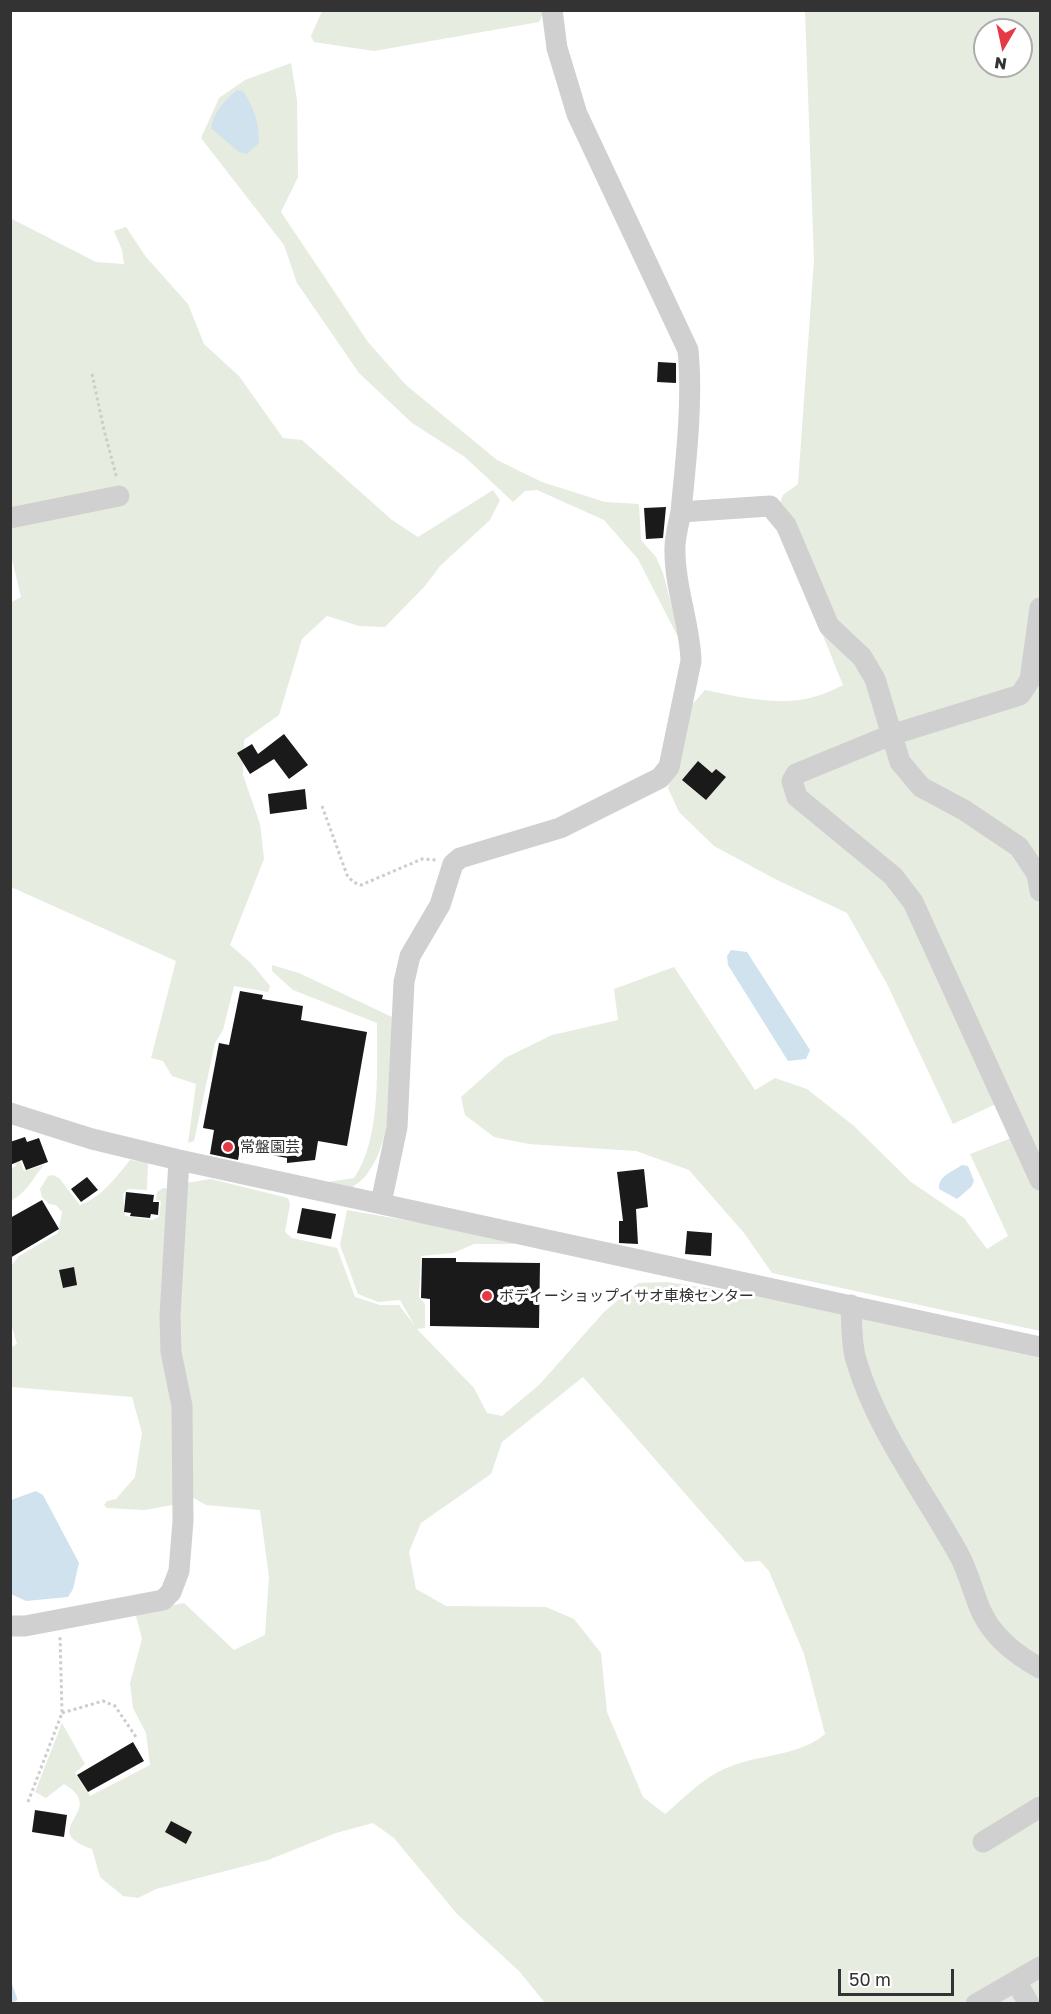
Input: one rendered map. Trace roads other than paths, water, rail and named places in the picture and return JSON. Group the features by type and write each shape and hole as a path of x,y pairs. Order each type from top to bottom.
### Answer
{"street":[{"path":"381,1203 397,1127 404,982 410,957 441,905 451,867 460,858 560,828 660,778 669,767 691,661 691,644 675,569 690,374 688,350 577,114 557,48 552,10"},
{"path":"10,518 119,496"},
{"path":"681,512 770,506 777,513 786,525 829,626 862,657 875,679 900,762 921,787 964,810 1019,847 1039,879"},
{"path":"1041,608 1030,680 1020,695 891,735 796,774 792,781 797,797 893,876 913,902 1041,1180"},
{"path":"10,1113 92,1139 178,1160 1041,1347"},
{"path":"10,1626 163,1600 171,1592 179,1570 184,1448 182,1406 171,1352 170,1316 178,1160"},
{"path":"851,1305 855,1358 873,1407 909,1474 960,1555 982,1614 997,1637 1021,1658 1041,1668"},
{"path":"983,1842 1041,1807"},
{"path":"976,2004 1041,1967"},
{"path":"1017,1981 1029,2004"}],"water":[{"path":"237,90 243,91 247,97 258,128 259,143 247,154 239,152 211,128 214,116 220,107"},
{"path":"731,950 747,952 810,1050 806,1059 788,1061 728,965 727,956"},
{"path":"962,1165 968,1166 974,1181 971,1187 957,1199 939,1189 939,1185 946,1175"},
{"path":"36,1491 43,1495 79,1563 73,1589 68,1597 26,1601 11,1594 11,1500"}],"waterway":[{"path":"10,1985 15,1999 10,2000"}],"place":[{"name":"常盤園芸","path":"228,1147"},
{"name":"ボディーショップイサオ車検センター","path":"487,1296"}]}
